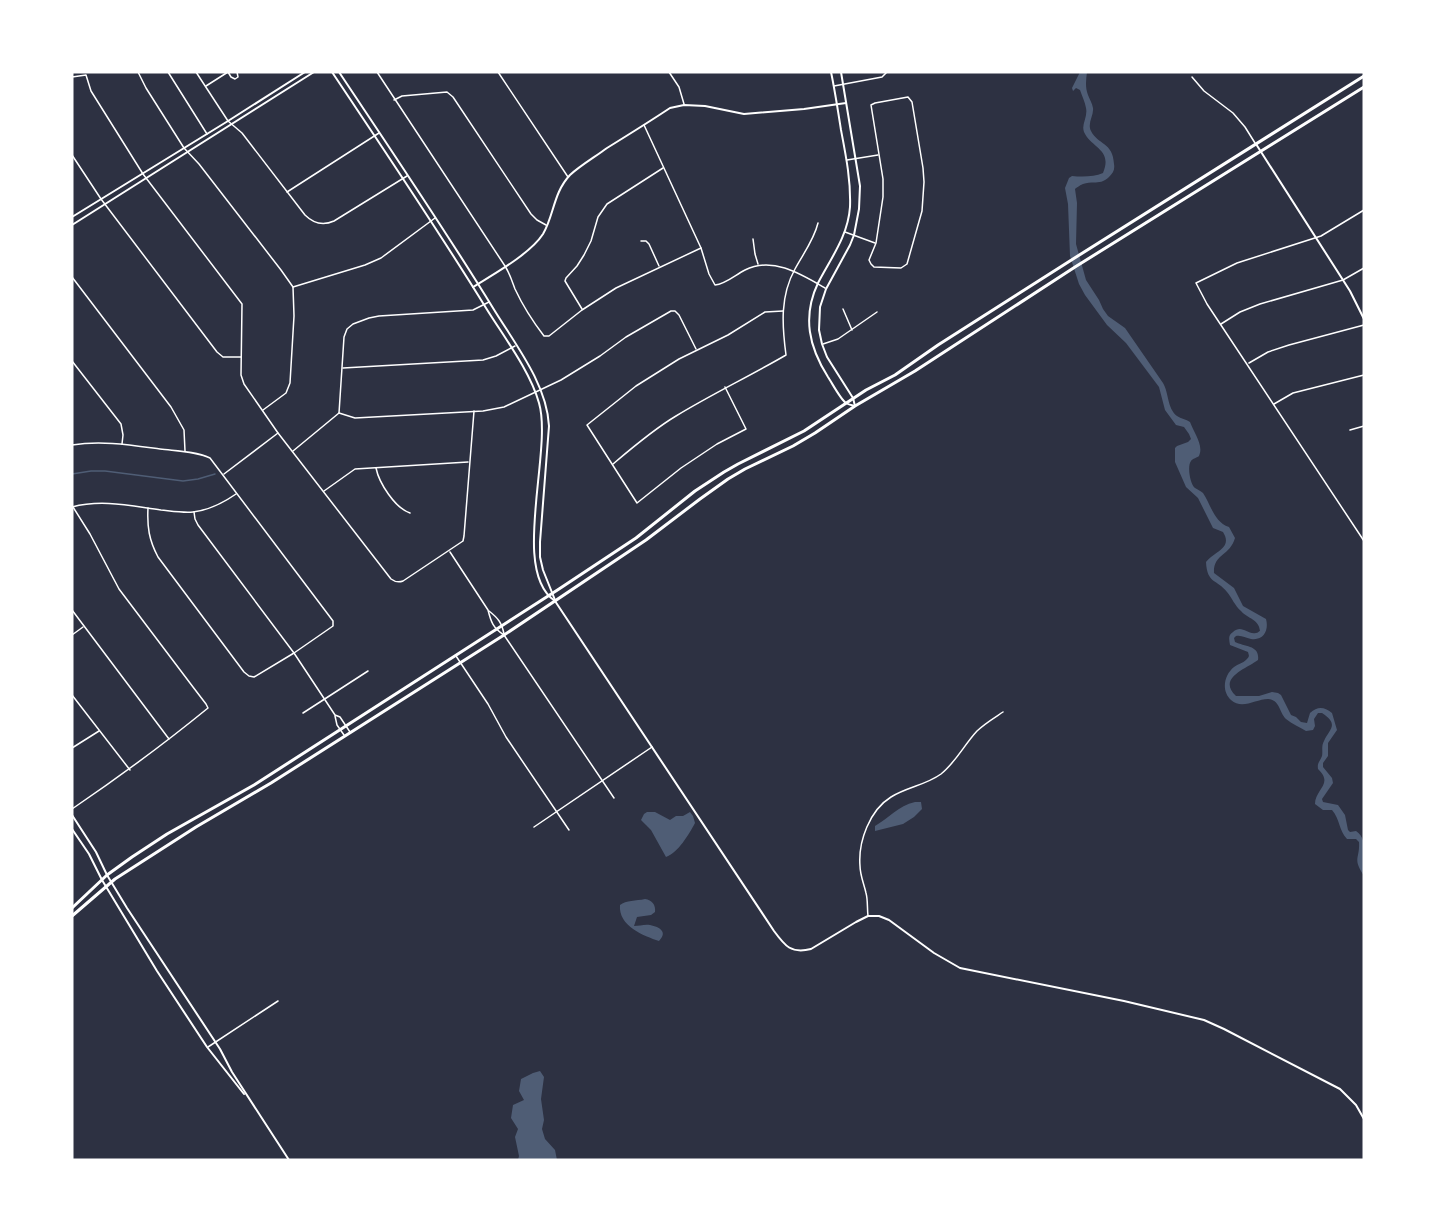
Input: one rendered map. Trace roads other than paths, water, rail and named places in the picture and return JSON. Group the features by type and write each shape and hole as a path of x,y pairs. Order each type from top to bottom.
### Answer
{"main road":[{"path":"72,908 107,875 163,837 267,777 549,596 625,545 695,491 724,472 804,431 1364,76"},
{"path":"72,916 111,882 504,635 629,552 728,479 793,446 1364,87"},
{"path":"1337,93 1342,100"},
{"path":"1206,175 1211,182"},
{"path":"979,319 983,326"},
{"path":"889,378 893,384"},
{"path":"724,472 728,479"},
{"path":"625,545 629,552"},
{"path":"380,704 385,711"},
{"path":"267,777 271,783"},
{"path":"163,837 168,845"}],"street":[{"path":"138,72 184,148 200,164 293,287 294,316 290,383 286,393 262,411"},
{"path":"168,72 207,134"},
{"path":"196,72 228,121 242,133 310,220 327,224 334,221 408,176"},
{"path":"206,86 228,72 235,79 238,77 237,72"},
{"path":"72,217 305,72"},
{"path":"72,225 314,72"},
{"path":"332,72 485,305 536,392 541,410 542,437 534,552 540,577 549,596 555,601 784,945 795,951 811,949 868,916 879,916 889,920 934,953 960,968 1124,1001 1204,1020 1340,1089 1356,1105 1364,1119"},
{"path":"339,72 478,284 538,381 549,422 540,557 555,601"},
{"path":"377,72 505,266 520,297 541,333 546,337 582,310 626,283 701,248"},
{"path":"498,72 568,177"},
{"path":"669,72 679,87 684,105"},
{"path":"831,72 850,198 844,232 813,296 809,332 819,362 846,403 855,406"},
{"path":"841,72 860,186 859,209 854,235 826,289 819,315 819,330 831,365 853,398 855,406"},
{"path":"833,86 882,77 886,72"},
{"path":"72,77 87,75 91,91 143,174 242,304 241,375 244,384 278,433 394,581 400,582 463,541 474,411"},
{"path":"1192,77 1204,91 1233,113 1245,127 1343,280 1364,319"},
{"path":"394,100 402,96 447,92 453,97 531,214 546,225"},
{"path":"908,97 912,102 923,168 922,211 908,262 903,268 874,267 869,260 876,243 884,197 880,155 871,105 908,97"},
{"path":"473,287 535,244 544,232 554,201 568,177 585,163 670,108 684,105 705,106 744,114 846,103"},
{"path":"644,125 701,248 715,285 749,268 758,265 775,265 826,289"},
{"path":"287,192 380,133"},
{"path":"72,155 100,199 217,352 223,357 241,357"},
{"path":"846,160 880,155"},
{"path":"582,310 565,281 588,248 598,217 607,204 664,167"},
{"path":"1364,210 1316,238 1237,263 1196,284 1364,541"},
{"path":"293,287 381,258 435,218"},
{"path":"612,464 674,417 786,355 783,303 793,272 818,224"},
{"path":"844,232 876,243"},
{"path":"753,238 758,265"},
{"path":"641,241 649,244 659,267"},
{"path":"1221,324 1240,312 1260,304 1343,280 1364,268"},
{"path":"72,277 171,407 184,430 185,452"},
{"path":"293,451 339,413 344,337 347,329 353,324 379,316 473,310 489,302"},
{"path":"843,309 852,330"},
{"path":"339,413 355,418 493,410 504,407 561,380 671,310 679,315 696,350"},
{"path":"725,387 746,429 717,444 681,468 636,503 587,425 636,386 696,350 728,335 765,312 783,311"},
{"path":"822,344 838,339 878,312"},
{"path":"1247,364 1268,352 1364,325"},
{"path":"342,368 477,361 496,356 516,345"},
{"path":"72,361 121,424 122,444"},
{"path":"1274,404 1293,393 1364,375"},
{"path":"1350,430 1364,426"},
{"path":"223,475 278,433"},
{"path":"542,437 548,437"},
{"path":"72,445 98,442 122,444 185,452 210,458 333,621 333,626 294,653 254,676 249,676 158,557 149,538 148,508"},
{"path":"324,491 355,469 470,462"},
{"path":"375,467 388,493 400,508 410,513"},
{"path":"539,476 545,477"},
{"path":"72,809 130,770 207,708 119,589 90,534 72,507 110,503 194,512 211,508 237,493"},
{"path":"194,512 198,525 294,653 335,715 351,733"},
{"path":"449,551 488,610 496,616 504,635 614,798"},
{"path":"72,610 170,740"},
{"path":"488,610 490,620 496,630 504,635"},
{"path":"72,635 83,626"},
{"path":"456,656 488,704 506,737 569,830"},
{"path":"303,712 368,671"},
{"path":"72,695 130,770"},
{"path":"868,916 867,895 860,860 863,839 874,814 894,795 941,774 963,751 979,729 1003,712"},
{"path":"335,715 335,720 345,737"},
{"path":"72,748 99,730"},
{"path":"534,827 652,747"},
{"path":"72,815 96,852 111,882 216,1042 232,1072 289,1160"},
{"path":"72,829 89,854 105,887 145,952 207,1047 250,1101"},
{"path":"81,843 88,839"},
{"path":"145,952 152,946"},
{"path":"207,1047 278,1001"}],"water":[{"path":"1080,72 1087,72 1086,89 1093,108 1091,131 1111,152 1114,166 1113,173 1106,180 1082,184 1075,189 1076,244 1086,280 1108,316 1125,328 1163,383 1174,413 1190,422 1200,448 1199,456 1190,463 1192,483 1203,493 1216,517 1229,527 1235,538 1233,544 1216,562 1214,573 1234,588 1243,606 1266,619 1266,631 1259,638 1236,636 1234,638 1235,642 1254,649 1258,660 1231,679 1231,690 1236,696 1278,693 1291,715 1301,722 1307,723 1310,713 1318,708 1332,713 1337,730 1328,743 1328,756 1323,767 1332,778 1333,783 1322,799 1323,802 1338,805 1345,815 1348,830 1356,831 1363,840 1364,876 1357,862 1359,842 1356,839 1347,839 1332,810 1323,810 1315,804 1324,783 1318,765 1322,756 1323,743 1332,727 1331,721 1322,713 1318,713 1314,719 1313,730 1306,731 1286,719 1272,700 1263,699 1240,704 1231,700 1226,692 1225,683 1228,674 1249,656 1248,652 1230,645 1230,634 1239,629 1257,633 1260,631 1259,627 1239,609 1227,592 1208,574 1206,562 1222,549 1226,537 1223,532 1213,528 1198,498 1186,487 1175,462 1175,448 1191,439 1189,434 1184,427 1176,425 1165,410 1159,387 1126,343 1107,325 1079,284 1070,256 1068,204 1065,188 1072,176 1103,173 1105,165 1103,154 1084,132 1086,111 1080,90 1076,88 1073,91 1072,88"},
{"path":"915,802 921,802 922,809 914,817 903,824 875,831 875,826 899,809"},
{"path":"647,812 655,812 670,820 690,812 695,823 679,847 666,857 651,830 641,820"},
{"path":"645,899 653,903 655,912 651,915 637,917 634,926 648,925 662,930 663,935 659,941 633,929 623,919 620,912 622,903"},
{"path":"540,1071 544,1077 541,1099 544,1120 542,1129 545,1139 555,1150 557,1160 518,1160 515,1137 518,1129 511,1118 513,1105 524,1100 519,1091 521,1079"}],"waterway":[{"path":"72,474 105,471 183,481 215,474"}]}
